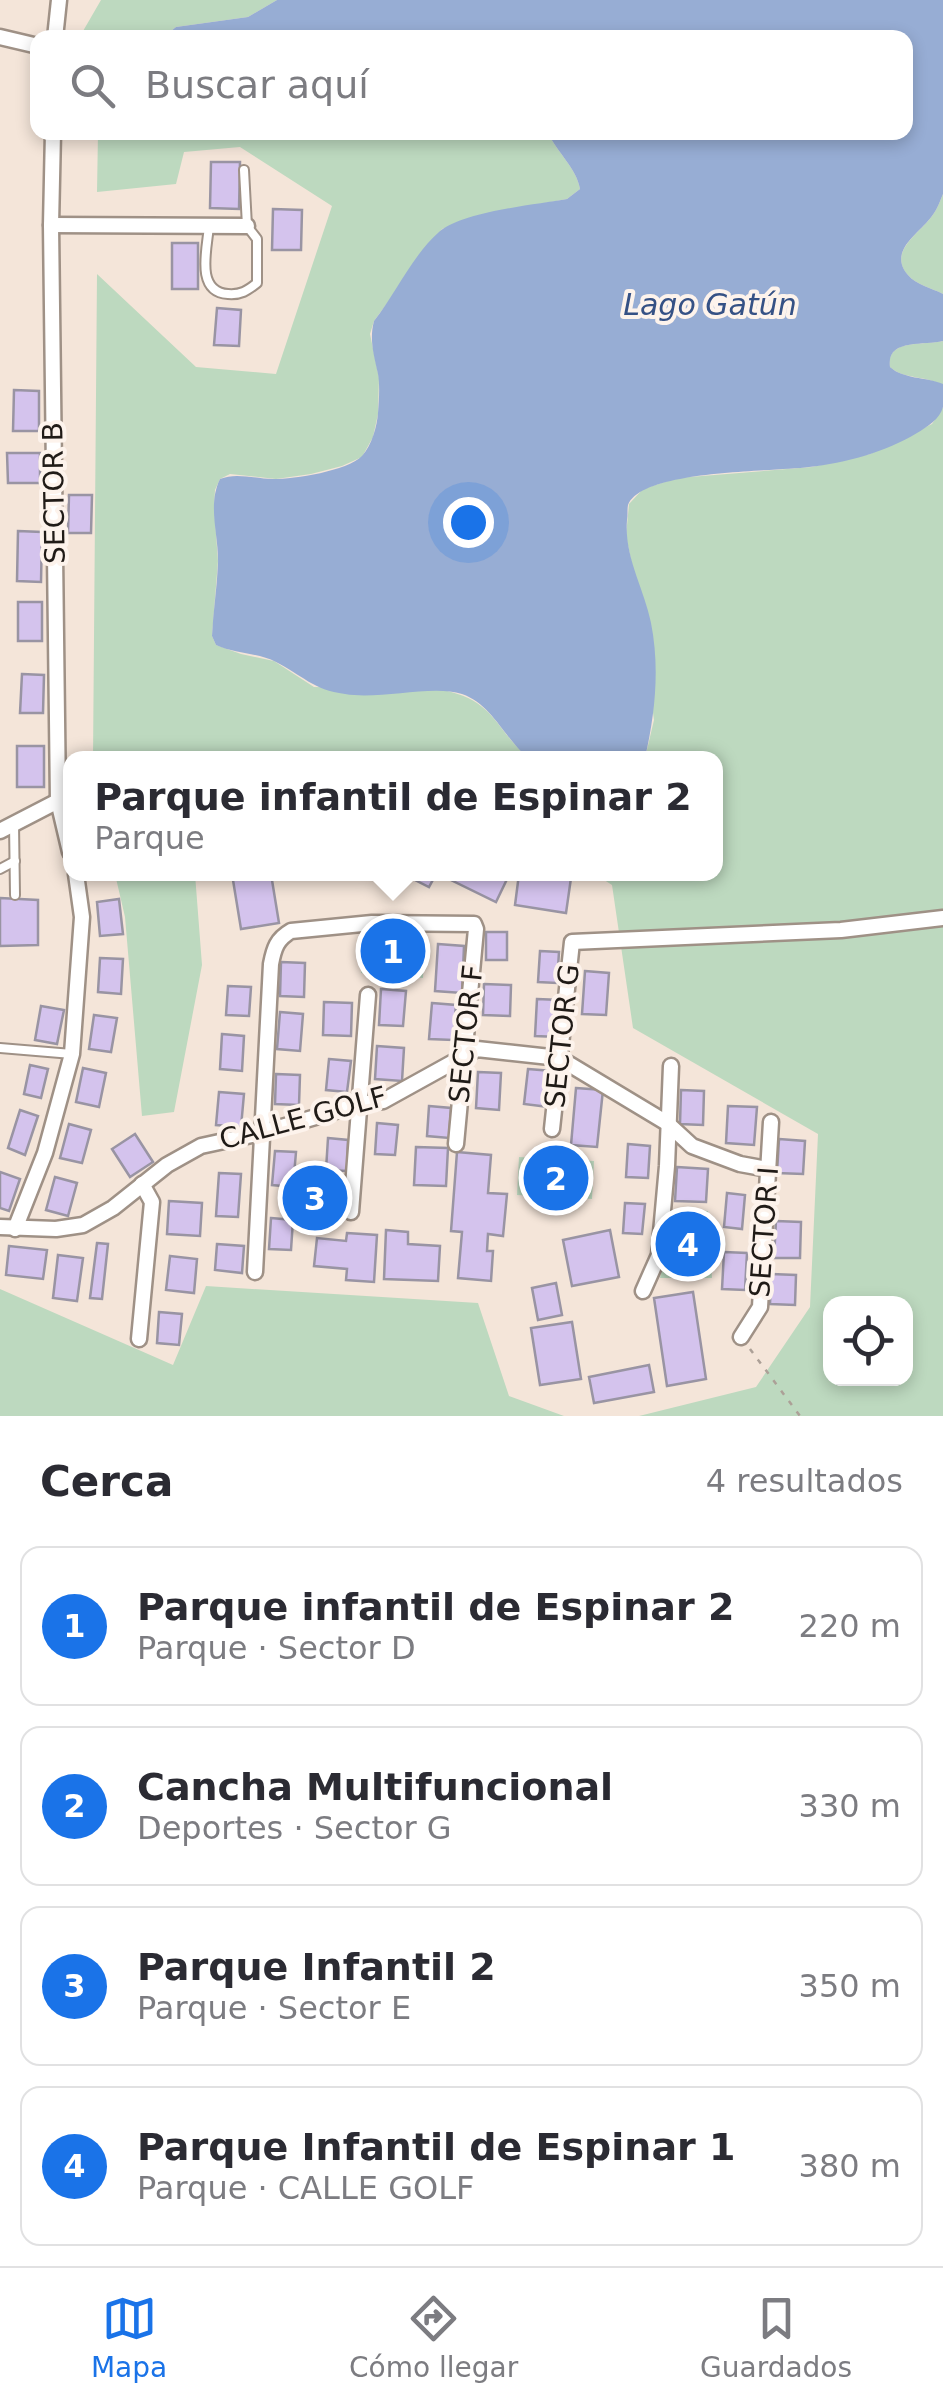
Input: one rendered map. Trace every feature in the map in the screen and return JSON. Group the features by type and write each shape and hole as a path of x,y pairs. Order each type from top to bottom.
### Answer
{"street":[{"path":"56,30 58,0"},
{"path":"0,37 30,44"},
{"name":"SECTOR B","path":"52,140 58,800 63,822"},
{"path":"51,225 247,226"},
{"path":"7,828 58,800"},
{"path":"7,1228 45,1153 72,1054 82,916 77,881"},
{"name":"SECTOR G","path":"552,1129 572,942 842,930 943,918"},
{"name":"SECTOR F","path":"262,1134 271,964 281,937 291,931 372,923 474,924 456,1144"},
{"path":"351,1212 368,995"},
{"name":"CALLE GOLF","path":"7,1228 82,1225 201,1146 262,1134 360,1104 383,1102 477,1049 560,1058 667,1123 692,1146 740,1164 768,1169"},
{"path":"643,1291 659,1254 671,1066"},
{"name":"SECTOR I","path":"741,1336 760,1308 771,1122"},
{"path":"255,1272 262,1134"},
{"path":"140,1339 152,1202 142,1184"}],"lane":[{"path":"209,226 206,280 210,288 219,294 246,292 257,283 257,240 247,226 244,170"},
{"path":"7,828 16,862 16,895"},
{"path":"0,869 16,862"},
{"path":"0,1048 72,1054"}],"path":[{"path":"741,1336 800,1416"}],"green space":[{"path":"101,0 277,0 248,17 172,30 84,30"},
{"path":"98,140 553,140 580,189 567,199 495,212 442,229 374,321 370,334 379,378 378,414 373,437 362,457 311,474 276,479 230,474 220,479 214,507 218,561 212,636 216,645 274,661 314,687 443,690 460,695 484,708 521,751 93,751 97,274 196,367 276,374 332,206 240,147 184,152 176,184 97,192"},
{"path":"943,194 943,294 911,278 901,258 908,243 934,214"},
{"path":"943,341 943,386 890,367 890,358 900,347"},
{"path":"943,407 943,1416 639,1416 756,1387 810,1307 818,1134 633,1028 612,885 606,881 723,881 723,751 647,751 654,720 626,536 629,504 643,489 677,478 812,467 870,454 932,424"},
{"path":"117,881 196,881 202,965 174,1112 142,1116 125,917"},
{"path":"364,929 425,930 423,978 361,973"},
{"path":"519,1157 594,1161 592,1199 517,1195"},
{"path":"335,1178 332,1221 295,1217 298,1179"},
{"path":"673,1210 708,1211 712,1278 660,1278"},
{"path":"206,1286 478,1303 509,1396 564,1416 0,1416 0,1289 173,1365"}],"water":[{"name":"Lago Gatún","path":"277,0 943,0 943,194 934,214 908,243 901,258 911,278 943,294 943,341 900,347 890,358 890,367 901,374 943,384 943,407 933,422 917,433 865,456 809,467 682,478 638,493 628,505 627,534 651,623 655,657 654,708 646,751 521,751 482,706 462,694 334,692 269,659 216,645 212,636 218,564 216,489 220,479 226,477 307,476 345,466 362,456 369,446 378,413 374,321 439,232 482,214 567,199 580,189 553,140 913,140 913,30 172,30 248,17"}],"building":[{"path":"211,162 240,162 239,209 210,208"},
{"path":"273,209 302,210 301,250 272,250"},
{"path":"172,243 198,243 198,289 172,289"},
{"path":"217,308 241,310 239,346 214,345"},
{"path":"14,390 39,391 39,431 13,431"},
{"path":"7,453 40,453 40,483 8,483"},
{"path":"69,495 92,495 91,533 68,533"},
{"path":"18,531 42,532 41,582 17,581"},
{"path":"18,602 42,602 42,641 18,641"},
{"path":"22,674 44,675 43,713 20,713"},
{"path":"17,746 44,746 44,787 17,787"},
{"path":"233,881 272,881 279,923 241,929"},
{"path":"453,881 506,881 496,902"},
{"path":"518,881 571,881 566,913 515,905"},
{"path":"0,898 38,900 38,945 0,946"},
{"path":"119,899 123,934 100,936 97,902"},
{"path":"486,932 507,932 507,960 486,960"},
{"path":"438,944 464,946 462,993 435,991"},
{"path":"540,951 559,952 557,983 538,982"},
{"path":"100,958 123,959 121,994 98,992"},
{"path":"281,962 305,963 304,997 280,996"},
{"path":"585,971 609,973 606,1015 582,1014"},
{"path":"484,984 511,985 510,1016 483,1015"},
{"path":"228,986 251,987 249,1016 226,1015"},
{"path":"381,989 406,991 403,1026 379,1025"},
{"path":"537,999 560,1000 558,1037 535,1036"},
{"path":"324,1002 352,1003 351,1036 323,1035"},
{"path":"432,1003 456,1005 453,1040 429,1039"},
{"path":"41,1006 64,1010 57,1044 35,1040"},
{"path":"280,1012 303,1014 300,1051 277,1049"},
{"path":"94,1015 117,1018 111,1052 89,1049"},
{"path":"222,1034 244,1036 242,1071 220,1069"},
{"path":"377,1046 404,1048 402,1081 375,1079"},
{"path":"329,1059 351,1061 347,1092 326,1090"},
{"path":"30,1065 48,1069 41,1098 24,1094"},
{"path":"83,1068 106,1073 99,1107 76,1102"},
{"path":"528,1069 552,1071 549,1107 524,1104"},
{"path":"478,1072 501,1073 499,1110 476,1108"},
{"path":"276,1074 300,1075 299,1105 275,1104"},
{"path":"576,1088 603,1090 597,1147 571,1145"},
{"path":"681,1090 704,1091 703,1125 680,1124"},
{"path":"219,1092 244,1094 241,1127 216,1125"},
{"path":"429,1106 451,1108 449,1138 427,1136"},
{"path":"728,1106 757,1107 754,1145 726,1143"},
{"path":"20,1110 38,1116 25,1155 8,1148"},
{"path":"377,1123 398,1125 395,1155 375,1154"},
{"path":"69,1124 91,1130 82,1163 60,1158"},
{"path":"135,1134 153,1162 130,1177 112,1149"},
{"path":"328,1138 348,1140 347,1171 326,1170"},
{"path":"779,1139 805,1141 803,1174 777,1173"},
{"path":"628,1144 650,1146 648,1178 626,1177"},
{"path":"416,1147 448,1148 446,1186 414,1185"},
{"path":"275,1151 296,1152 293,1187 272,1185"},
{"path":"457,1152 491,1155 488,1193 507,1194 503,1236 488,1234 487,1251 493,1251 491,1281 458,1278 462,1232 451,1231"},
{"path":"677,1167 708,1169 706,1202 675,1201"},
{"path":"0,1172 20,1179 9,1211 0,1208"},
{"path":"219,1173 241,1174 238,1217 216,1216"},
{"path":"55,1177 77,1183 68,1216 46,1210"},
{"path":"727,1193 745,1195 742,1229 724,1227"},
{"path":"169,1201 202,1203 200,1236 167,1234"},
{"path":"625,1203 645,1204 642,1234 623,1233"},
{"path":"271,1218 293,1220 291,1250 269,1249"},
{"path":"776,1221 801,1222 800,1258 774,1258"},
{"path":"386,1230 408,1232 408,1244 440,1246 438,1281 384,1279"},
{"path":"610,1230 619,1277 572,1286 563,1240"},
{"path":"347,1233 377,1235 374,1282 346,1280 347,1269 314,1266 317,1238 346,1241"},
{"path":"97,1243 108,1244 102,1299 90,1298"},
{"path":"217,1244 244,1246 242,1273 215,1270"},
{"path":"9,1246 47,1250 43,1279 6,1275"},
{"path":"724,1252 747,1253 745,1290 722,1289"},
{"path":"58,1255 83,1258 77,1301 53,1298"},
{"path":"170,1256 197,1259 194,1293 166,1290"},
{"path":"771,1274 796,1275 795,1305 770,1304"},
{"path":"556,1283 562,1315 538,1320 532,1288"},
{"path":"693,1292 706,1379 667,1386 654,1298"},
{"path":"159,1312 182,1314 179,1345 157,1343"},
{"path":"572,1322 581,1379 540,1385 531,1328"},
{"path":"649,1365 654,1392 594,1403 589,1377"}],"place":[{"name":"Parque infantil de Espinar 2","path":"393,951"},
{"name":"Cancha Multifuncional","path":"556,1178"},
{"name":"Parque Infantil 2","path":"315,1198"},
{"name":"Parque Infantil de Espinar 1","path":"688,1244"}]}
